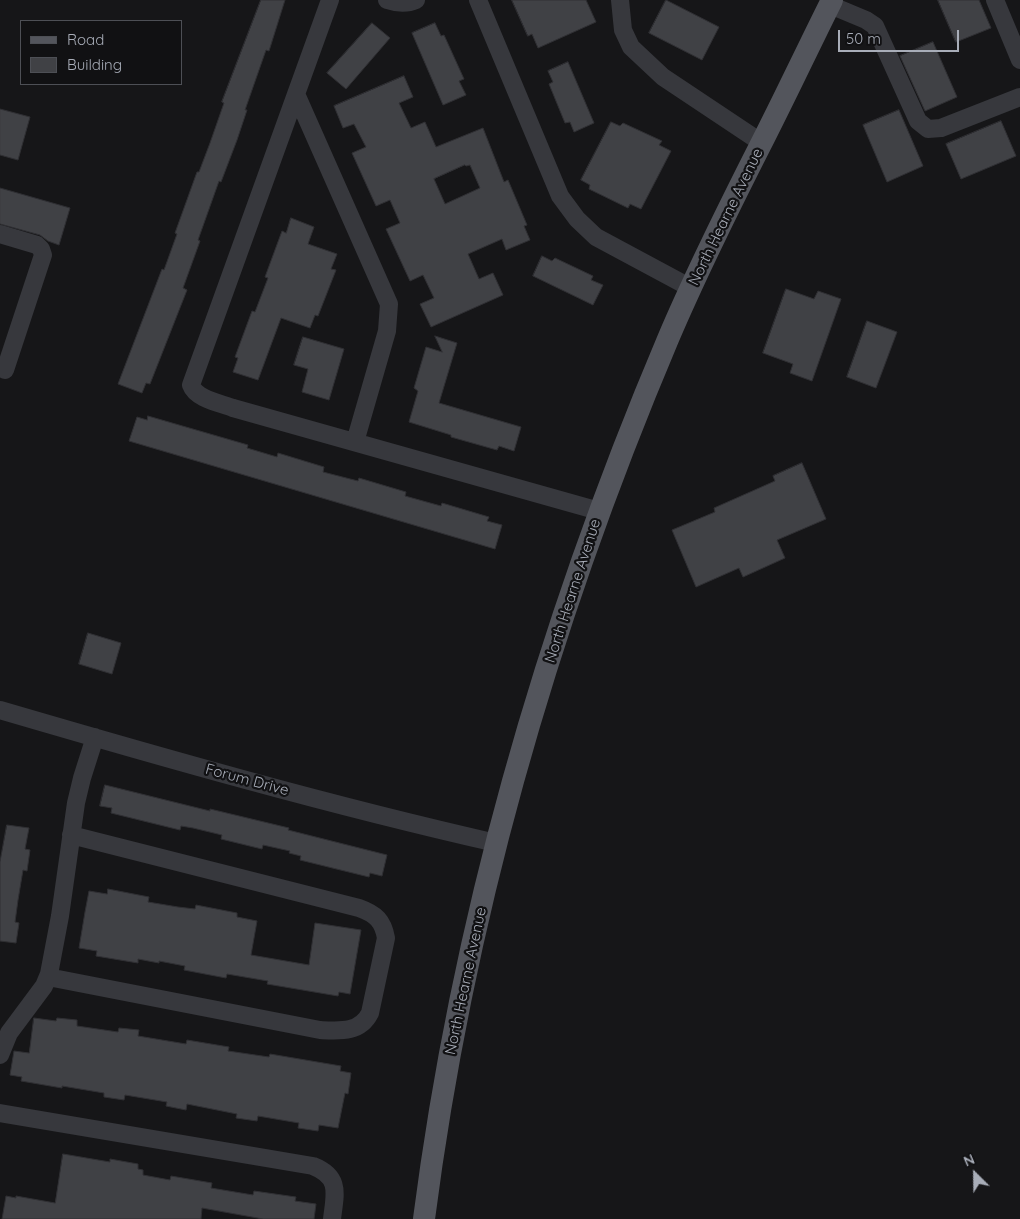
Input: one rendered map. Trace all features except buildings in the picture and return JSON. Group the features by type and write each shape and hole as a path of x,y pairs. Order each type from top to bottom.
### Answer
{"main road":[{"name":"North Hearne Avenue","path":"424,1219 439,1113 473,944 496,843 551,654 600,511 668,338 720,224 831,2"}],"street":[{"path":"330,0 191,385 194,391 202,397 233,408 600,511"},
{"path":"387,0 412,2 416,0"},
{"path":"478,0 560,196 577,220 596,237 691,288"},
{"path":"620,0 623,30 631,47 663,77 762,143"},
{"path":"995,0 1020,60"},
{"path":"831,2 875,26 918,121 928,129 941,128 1020,97"},
{"path":"296,94 389,304 387,331 355,442"},
{"path":"0,234 37,245 43,255 5,370"},
{"name":"Forum Drive","path":"0,710 240,779 441,831 496,843"},
{"path":"0,1055 9,1033 44,986 48,977 60,916 82,778 95,737"},
{"path":"48,977 320,1030 345,1031 356,1028 366,1022 370,1014 386,938 384,927 378,918 360,908 72,835"},
{"path":"0,1112 313,1166 323,1170 331,1178 335,1188 332,1219"}]}
